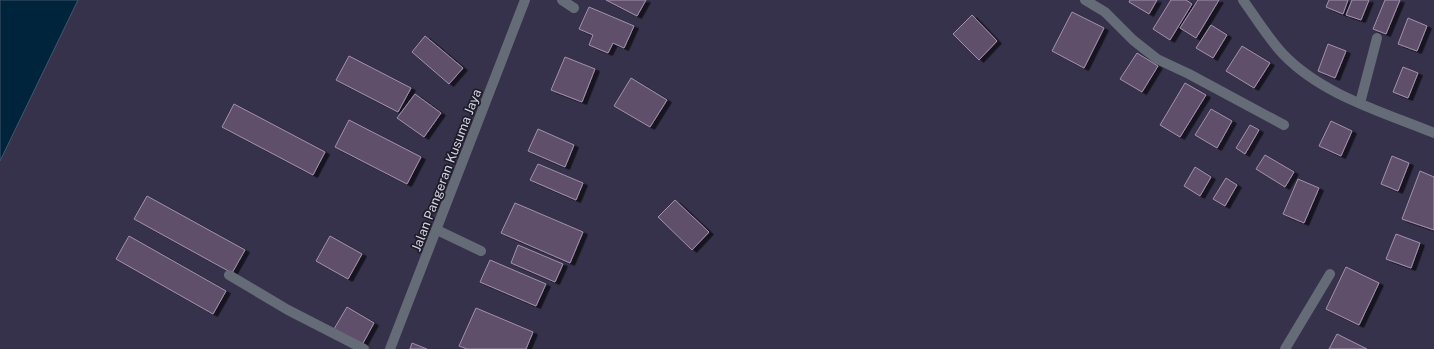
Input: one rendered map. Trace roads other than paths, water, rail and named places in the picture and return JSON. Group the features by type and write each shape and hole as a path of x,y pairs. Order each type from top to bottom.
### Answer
{"street":[{"name":"Jalan Pangeran Kusuma Jaya","path":"390,349 525,0"},
{"path":"562,0 574,8"},
{"path":"1085,0 1105,12 1133,40 1156,59 1189,74 1284,125"},
{"path":"1243,0 1283,53 1314,79 1337,93 1434,133"},
{"path":"1360,102 1377,38"},
{"path":"437,230 481,251"},
{"path":"1285,349 1330,274"},
{"path":"228,275 288,310 364,349"}],"water":[{"path":"0,0 78,0 0,161"}]}
